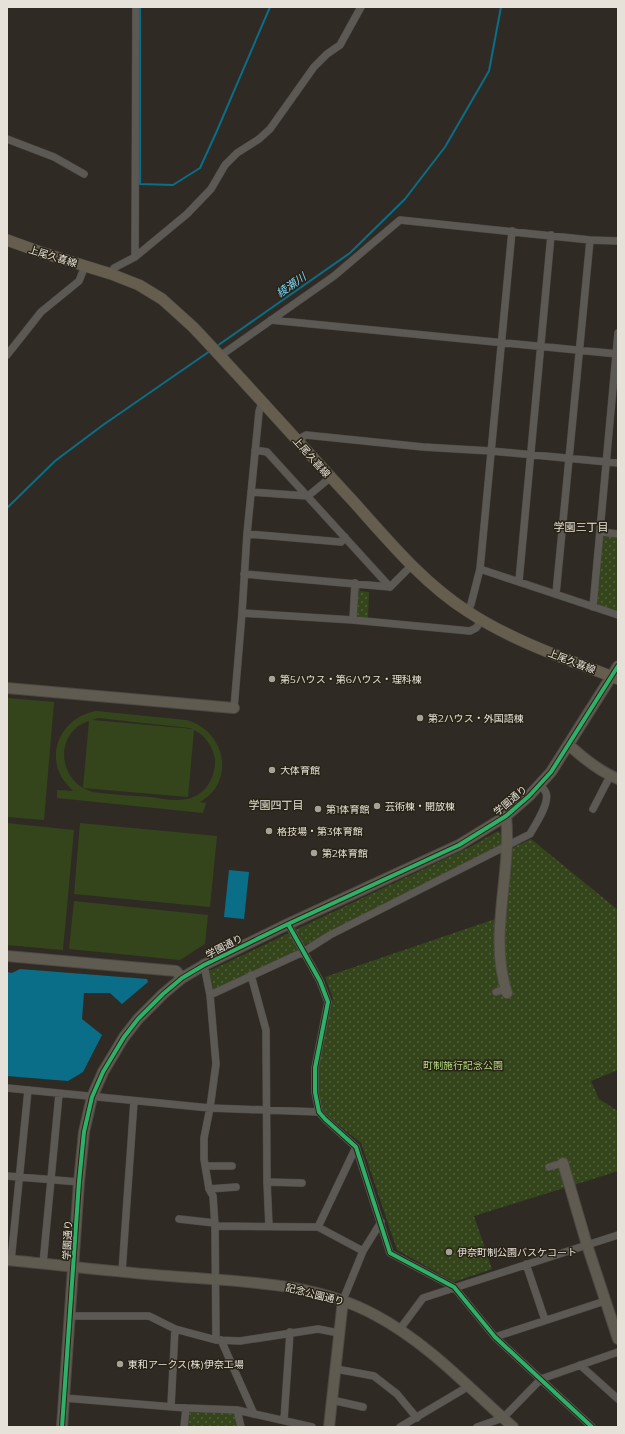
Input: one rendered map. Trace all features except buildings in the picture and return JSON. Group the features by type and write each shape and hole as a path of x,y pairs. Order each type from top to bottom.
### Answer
{"main road":[{"name":"上尾久喜線","path":"7,240 111,274 139,285 162,299 182,316 208,342 331,478 412,565 438,590 467,611 506,633 539,648 615,678"}],"street":[{"path":"135,257 136,7"},
{"path":"111,274 114,268 135,257 169,230 211,189 225,165 237,153 259,139 270,129 314,67 340,45 361,7"},
{"path":"7,139 54,157 84,174"},
{"path":"220,355 334,276 400,220 590,240 618,241"},
{"path":"467,611 471,604 480,569 492,451 500,342 512,231"},
{"path":"519,581 532,456 551,235"},
{"path":"556,594 590,240"},
{"path":"7,355 41,312 79,281 85,266"},
{"path":"271,320 617,354"},
{"path":"593,607 618,333"},
{"path":"7,688 234,708 247,534 259,412 262,402"},
{"path":"297,440 306,435 423,447 492,451 618,463"},
{"path":"255,450 267,452 390,587"},
{"path":"251,492 308,496 331,478"},
{"path":"600,532 618,534"},
{"path":"247,534 340,542 345,537"},
{"path":"390,587 412,565"},
{"path":"480,569 618,615"},
{"path":"244,574 390,587"},
{"path":"352,620 355,583"},
{"path":"242,612 470,631 476,628 482,620"},
{"name":"学園通り","path":"62,1427 79,1182 84,1132 92,1097 103,1072 124,1037 151,1005 182,978 288,924 459,845 506,816 540,785 551,772 615,678 618,666"},
{"path":"569,745 588,761 614,778 593,809"},
{"path":"210,995 303,952 330,935 530,834 537,823 546,802 546,794 540,785"},
{"path":"496,992 506,991 501,970 499,926 508,846 506,816"},
{"path":"288,924 320,981 328,1002 314,1068 315,1092 319,1112 356,1147 390,1253 454,1287 495,1337 592,1427"},
{"path":"7,956 176,971 182,978"},
{"path":"204,966 210,995 216,1064 204,1138 204,1159 210,1189 213,1196 215,1224 215,1280 219,1340 254,1414"},
{"path":"251,975 266,1030 267,1182 269,1226"},
{"path":"7,1088 210,1108 319,1112"},
{"path":"9,1261 28,1090"},
{"path":"43,1264 59,1094"},
{"path":"122,1272 134,1101"},
{"path":"318,1227 356,1147"},
{"path":"549,1167 563,1163 587,1245 618,1339"},
{"path":"206,1166 232,1166"},
{"path":"7,1176 79,1182"},
{"path":"267,1182 302,1182"},
{"path":"210,1189 236,1187"},
{"path":"179,1219 215,1224 318,1227 362,1251"},
{"path":"329,1427 343,1300 362,1251 381,1222"},
{"path":"400,1329 423,1298 618,1235"},
{"name":"記念公園通り","path":"9,1261 281,1285 316,1292 343,1300 374,1314 400,1329 431,1353 513,1427"},
{"path":"526,1264 546,1320"},
{"path":"495,1337 605,1301"},
{"path":"70,1316 149,1316 175,1329 219,1340 240,1341 290,1332 318,1329 339,1333"},
{"path":"171,1406 175,1329"},
{"path":"284,1420 290,1332"},
{"path":"477,1427 503,1418 540,1379 618,1352"},
{"path":"580,1365 618,1399"},
{"path":"336,1369 374,1376 397,1394 416,1418"},
{"path":"400,1427 469,1386"},
{"path":"64,1398 186,1408 237,1410 312,1427"},
{"path":"332,1400 363,1407"},
{"path":"184,1427 186,1408"},
{"path":"237,1410 241,1427"}],"green space":[{"path":"606,535 618,536 618,613 598,606 597,602 603,537"},
{"path":"358,588 360,588 360,591 369,592 368,619 357,618"},
{"path":"7,698 54,702 44,820 7,817"},
{"path":"97,711 186,720 205,730 218,746 222,766 220,777 215,789 200,802 206,803 203,813 57,798 57,790 73,791 62,778 57,765 56,755 58,744 62,734 68,726 76,719","holes":["98,718 190,728 193,729 92,720","89,721 83,788 74,781 68,772 65,762 64,752 66,742 71,733 79,726","194,730 202,735 208,742 215,759 212,777 206,788 197,796 181,800 171,800 92,792 83,788 188,797"]},
{"path":"7,823 74,830 63,950 7,945"},
{"path":"80,823 217,836 210,907 74,894"},
{"path":"498,831 502,835 501,845 303,946 295,930 468,848"},
{"name":"町制施行記念公園","path":"531,839 618,910 618,1070 591,1081 599,1099 618,1111 618,1171 474,1216 492,1269 454,1282 397,1250 361,1143 326,1115 321,1108 318,1092 318,1065 333,999 325,977 504,916 512,848"},
{"path":"74,901 208,915 205,944 180,960 69,949"},
{"path":"289,933 299,950 213,990 209,971"},
{"path":"186,1408 237,1410 241,1427 184,1427"}],"water":[{"path":"229,870 249,872 244,919 224,917"},
{"path":"20,969 147,979 148,982 122,1004 110,993 84,993 82,1019 102,1035 83,1072 68,1081 7,1076 7,972 12,973"}],"waterway":[{"path":"140,7 140,184 173,185 200,168 270,7"},
{"name":"綾瀬川","path":"217,346 350,253 405,199 445,147 489,71 501,7"},
{"name":"綾瀬川","path":"7,508 55,461 103,425 210,351"}],"cycle path":[{"path":"62,1427 79,1182 84,1132 92,1097 103,1072 124,1037 138,1019 163,994 182,978 204,965 288,924 459,845 506,816 529,796 551,772 618,666"},
{"path":"288,924 320,981 328,1002 315,1068 315,1092 319,1112 356,1147 390,1253 454,1287 495,1337 592,1427"}],"place":[{"name":"第5ハウス・第6ハウス・理科棟","path":"272,679"},
{"name":"第2ハウス・外国語棟","path":"420,718"},
{"name":"大体育館","path":"272,770"},
{"name":"芸術棟・開放棟","path":"377,806"},
{"name":"第1体育館","path":"318,809"},
{"name":"格技場・第3体育館","path":"269,831"},
{"name":"第2体育館","path":"314,853"},
{"name":"伊奈町制公園バスケコート","path":"449,1252"},
{"name":"東和アークス(株)伊奈工場","path":"120,1364"}],"district":[{"name":"学園三丁目","path":"581,527"},
{"name":"学園四丁目","path":"276,805"}]}
